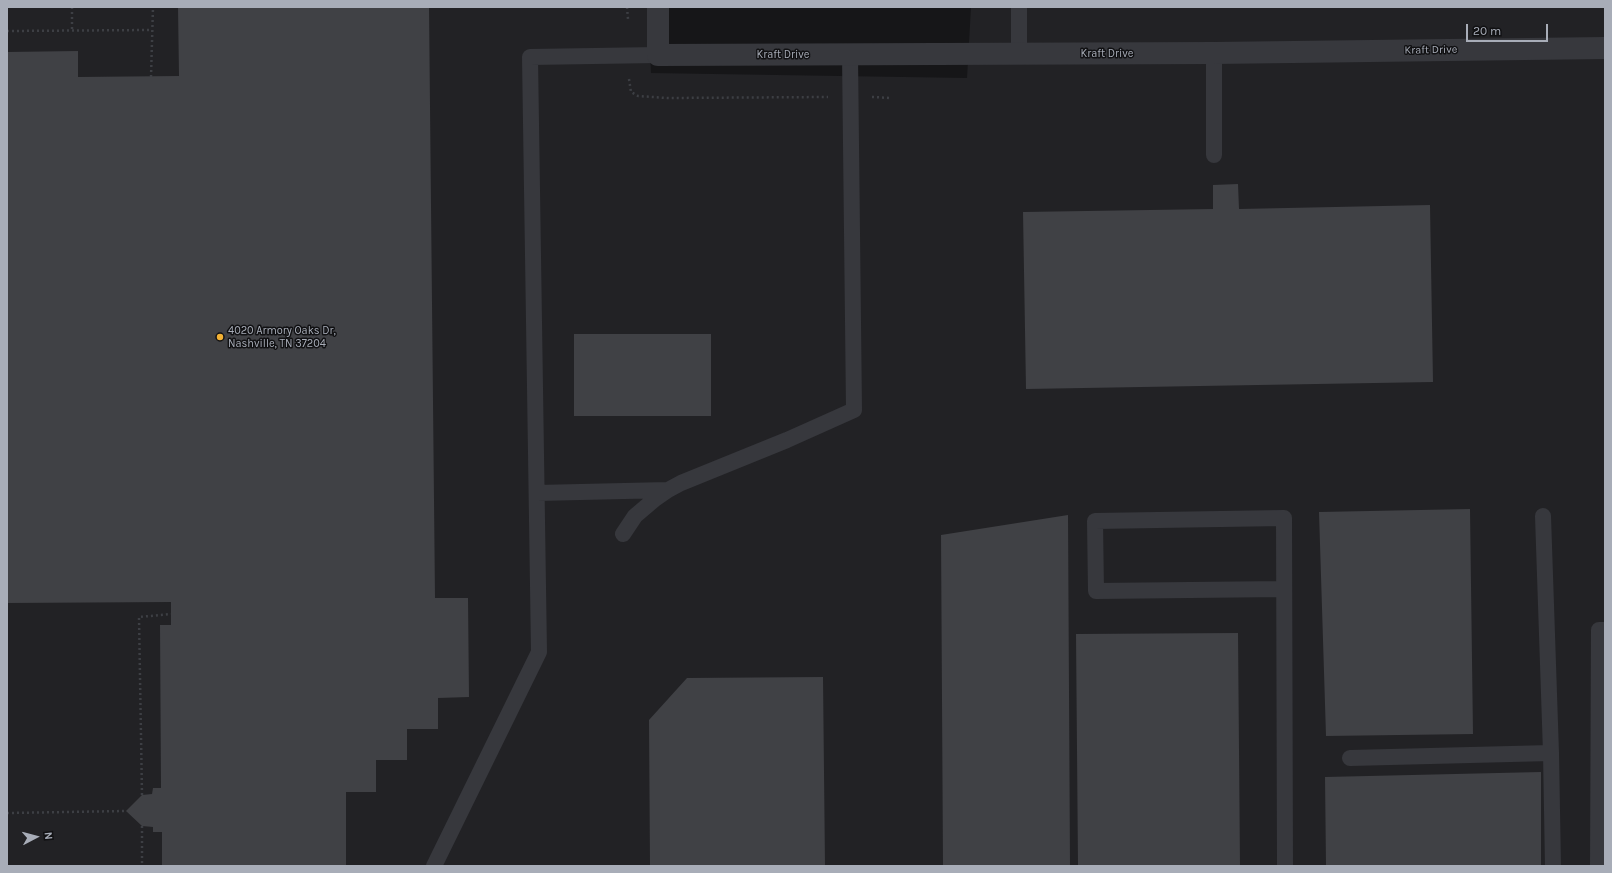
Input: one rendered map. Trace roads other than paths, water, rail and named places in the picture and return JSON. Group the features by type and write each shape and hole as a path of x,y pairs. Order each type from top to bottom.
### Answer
{"street":[{"path":"658,7 658,55"},
{"name":"Kraft Drive","path":"658,55 1214,53 1605,48"}],"lane":[{"path":"1018,54 1019,7"},
{"path":"1214,53 1214,155"},
{"path":"434,866 539,652 530,57 658,55"},
{"path":"623,534 635,516 655,498 681,483 787,440 854,410 850,55"},
{"path":"537,493 668,490"},
{"path":"1543,516 1551,753 1553,866"},
{"path":"1284,590 1096,591 1095,521 1284,518 1285,866"},
{"path":"1598,866 1599,630 1605,630"},
{"path":"1350,758 1551,753"}],"place":[{"name":"4020 Armory Oaks Dr, Nashville, TN 37204","path":"220,337"}]}
